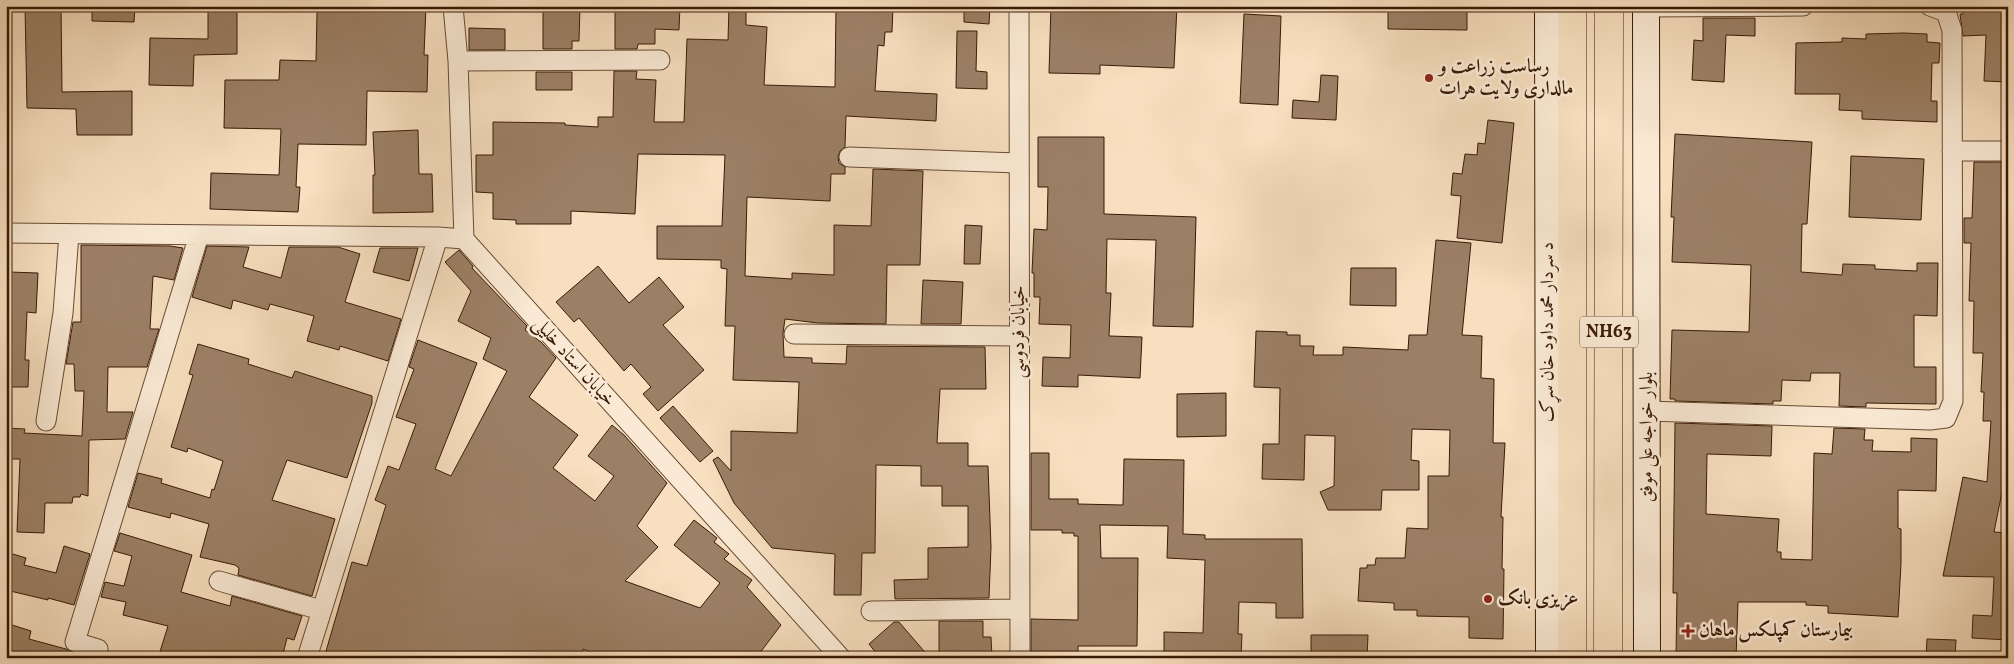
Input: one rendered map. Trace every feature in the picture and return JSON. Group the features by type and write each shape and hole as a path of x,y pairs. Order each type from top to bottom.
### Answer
{"highway":[{"name":"د سردار محمد داود خان سړک","path":"1572,6 1572,658"},
{"name":"NH63","path":"1608,658 1609,6"}],"street":[{"path":"6,233 438,237 464,239 458,61 453,6"},
{"name":"خیابان فردوسی","path":"1019,6 1020,658"},
{"name":"د سردار محمد داود خان سړک","path":"1548,6 1549,658"},
{"path":"1646,6 1803,6"},
{"name":"بلوار خواجه علی موفق","path":"1646,6 1647,658"},
{"path":"1647,411 1930,420 1946,418 1953,401 1952,30 1946,12 1930,6"},
{"path":"458,61 660,60"},
{"path":"1952,151 2008,151"},
{"path":"849,157 1019,163"},
{"path":"46,421 62,313 69,234"},
{"path":"96,658 98,649 75,642 199,235"},
{"path":"307,658 438,237"},
{"name":"خیابان استاد خلیلی","path":"464,239 841,658"},
{"path":"794,334 1019,336"},
{"path":"219,580 321,610"},
{"path":"871,611 1020,609"}],"building":[{"path":"25,6 61,6 62,92 132,91 132,135 77,135 76,109 27,108"},
{"path":"92,6 135,6 134,22 92,21"},
{"path":"208,6 237,6 237,54 194,55 193,86 149,85 150,38 208,39"},
{"path":"359,6 426,6 424,55 428,55 427,92 367,91 366,145 298,144 296,187 300,187 298,212 210,209 211,173 279,175 281,129 224,128 225,80 279,80 280,60 316,61 317,12 359,12"},
{"path":"543,6 580,6 579,41 572,41 572,49 543,49"},
{"path":"615,6 680,6 679,30 655,29 655,44 638,44 637,49 615,49"},
{"path":"729,6 746,6 746,25 767,27 764,85 835,87 836,6 893,6 892,32 885,32 884,46 878,45 875,91 937,94 936,121 846,116 845,147 840,151 838,157 839,163 845,167 845,174 831,174 830,201 747,197 745,276 792,279 792,273 834,275 834,225 871,226 873,169 923,171 920,265 887,265 886,324 818,323 785,319 783,333 784,357 812,358 812,363 846,364 847,346 985,347 986,389 940,389 937,443 968,443 968,466 988,466 991,547 989,598 895,599 894,580 928,579 928,548 968,547 968,506 942,506 942,486 921,486 921,466 876,465 875,553 862,553 861,595 834,595 835,554 772,548 734,503 713,460 718,457 731,471 731,431 797,433 799,382 733,380 735,326 725,326 727,269 721,268 721,260 657,259 657,226 722,226 725,155 638,154 635,214 571,211 571,224 516,224 516,220 493,219 493,193 476,192 476,155 493,155 493,122 565,123 565,125 598,127 598,117 613,117 614,71 637,71 636,79 656,80 654,122 684,122 687,39 728,40"},
{"path":"964,6 990,6 989,24 964,22"},
{"path":"1051,6 1177,6 1174,68 1100,65 1100,74 1049,73"},
{"path":"1388,6 1467,6 1467,30 1388,29"},
{"path":"1963,6 2008,6 2008,82 1984,81 1986,35 1963,36 1960,14 1963,14"},
{"path":"1244,14 1281,16 1278,105 1240,103"},
{"path":"1703,18 1755,18 1755,36 1726,35 1724,82 1692,80 1694,40 1703,41"},
{"path":"469,28 505,29 505,50 469,50"},
{"path":"957,31 977,31 976,71 987,72 987,89 956,88"},
{"path":"1866,34 1927,34 1927,42 1940,43 1939,63 1932,63 1931,101 1937,101 1937,122 1862,119 1862,111 1839,110 1840,94 1795,94 1796,43 1842,42 1842,38 1866,39"},
{"path":"536,72 572,72 572,90 536,90"},
{"path":"1321,75 1338,76 1336,120 1292,118 1293,100 1319,102"},
{"path":"1488,120 1514,123 1502,243 1457,238 1461,196 1451,195 1453,173 1462,174 1465,154 1477,155 1478,143 1485,144"},
{"path":"418,130 419,174 432,174 433,212 373,213 373,175 375,175 373,132"},
{"path":"1675,134 1812,142 1807,224 1802,224 1801,272 1842,275 1843,264 1875,265 1875,269 1917,271 1917,263 1938,263 1937,316 1914,315 1914,367 1936,367 1936,404 1866,403 1866,407 1839,406 1840,373 1811,373 1810,381 1782,380 1781,401 1773,401 1773,404 1675,401 1675,399 1670,399 1672,330 1749,332 1751,265 1672,262 1674,217 1671,217"},
{"path":"1038,137 1104,137 1104,214 1196,217 1193,327 1153,326 1156,240 1107,239 1106,293 1111,293 1109,336 1142,337 1140,378 1078,375 1078,387 1042,386 1043,357 1070,358 1071,325 1039,324 1040,297 1034,297 1034,273 1032,273 1034,229 1047,230 1048,187 1038,187"},
{"path":"1851,156 1924,159 1921,220 1849,217"},
{"path":"1974,162 2008,162 2008,478 2005,477 1994,532 2008,533 2008,640 1972,638 1973,615 1992,616 1994,577 1943,576 1963,477 1987,482 1991,421 1983,421 1984,392 1981,392 1983,353 1973,353 1974,301 1969,301 1971,243 1964,243 1964,218 1972,218"},
{"path":"965,225 982,226 980,264 964,264"},
{"path":"1436,240 1471,243 1462,335 1482,336 1481,378 1494,379 1493,443 1505,443 1501,517 1503,517 1502,569 1504,569 1503,639 1469,638 1469,617 1417,616 1417,610 1394,610 1394,603 1358,601 1360,568 1367,568 1367,565 1375,565 1376,558 1405,558 1407,528 1428,529 1428,476 1449,476 1450,430 1412,429 1411,460 1419,461 1419,490 1382,490 1381,510 1328,510 1320,492 1334,486 1335,436 1305,435 1304,480 1262,479 1263,444 1279,444 1280,388 1254,387 1256,331 1287,332 1287,335 1300,335 1300,346 1314,346 1313,355 1343,355 1343,347 1408,350 1409,335 1427,335"},
{"path":"81,245 170,246 183,248 174,280 153,276 150,329 159,329 147,367 108,367 107,412 133,412 125,439 89,440 88,496 81,494 80,497 73,497 72,503 45,503 44,533 17,532 20,459 6,459 6,428 25,429 24,433 82,436 84,391 75,391 74,364 66,364 73,322 81,322"},
{"path":"207,246 249,247 243,267 281,278 289,247 338,247 360,254 345,302 401,319 388,361 340,346 339,350 307,341 314,316 270,304 268,310 233,300 231,309 192,297"},
{"path":"380,248 418,248 409,281 373,272"},
{"path":"459,250 473,266 472,268 527,326 525,330 541,342 556,358 529,397 578,435 553,468 595,501 614,476 588,456 612,425 624,435 667,483 637,526 658,547 625,581 700,608 720,583 674,545 694,520 717,538 714,542 729,554 724,559 752,580 747,587 781,625 756,658 605,658 583,649 581,658 324,658 352,562 367,566 386,505 375,500 388,466 399,470 416,424 396,417 414,369 409,367 418,340 477,363 435,469 451,476 507,371 483,359 491,338 458,321 471,291 445,262"},
{"path":"598,266 629,303 659,277 684,307 663,325 704,370 658,411 643,394 651,387 631,364 624,371 579,318 574,322 556,302"},
{"path":"1351,268 1396,268 1396,306 1350,305"},
{"path":"9,272 38,273 36,313 27,312 25,360 29,360 28,387 6,387 6,279 9,279"},
{"path":"923,280 963,282 961,324 921,324"},
{"path":"198,344 249,359 248,364 292,378 295,371 372,396 372,403 347,478 287,460 272,500 335,519 312,596 238,575 239,568 235,565 200,557 209,524 171,513 170,518 128,507 138,473 162,479 161,483 210,498 212,489 214,490 223,461 188,448 187,452 171,447 193,375 189,374"},
{"path":"1226,393 1226,436 1177,437 1177,394"},
{"path":"673,406 713,451 700,462 660,418"},
{"path":"1675,423 1772,426 1771,456 1707,454 1706,514 1779,519 1777,552 1781,552 1781,559 1812,560 1814,453 1832,454 1834,428 1865,429 1864,440 1873,440 1872,451 1911,452 1911,438 1937,439 1936,491 1898,490 1898,528 1901,529 1901,564 1898,617 1828,613 1828,606 1806,605 1806,602 1738,602 1736,658 1676,658 1677,593 1673,593"},
{"path":"1031,453 1049,453 1049,499 1078,499 1078,504 1123,505 1124,459 1184,460 1183,534 1205,535 1205,539 1302,539 1303,618 1276,618 1276,603 1239,602 1238,634 1242,634 1241,658 1164,658 1164,632 1203,633 1205,560 1167,558 1168,526 1100,525 1101,558 1138,558 1137,646 1078,646 1078,658 1031,658 1031,619 1078,620 1078,536 1074,536 1074,533 1062,533 1062,530 1031,530"},
{"path":"120,533 192,555 181,592 230,606 232,596 302,616 294,640 287,638 282,658 158,658 168,626 123,615 126,602 101,597 105,582 124,586 132,556 114,551"},
{"path":"64,546 90,554 74,605 6,590 6,552 26,558 24,565 56,573"},
{"path":"939,621 983,621 983,637 991,637 992,658 939,658"},
{"path":"894,622 899,622 930,658 880,658 869,644"},
{"path":"9,624 31,631 29,639 66,649 80,655 80,658 13,658 6,656 6,634"},
{"path":"1311,635 1368,635 1367,658 1311,655"},
{"path":"1927,639 1956,640 1955,656 1926,658"}],"place":[{"name":"رساست زراعت و مالداری ولایت هرات","path":"1429,78"},
{"name":"عزیزی بانک","path":"1488,599"},
{"name":"بیمارستان کمپلکس ماهان","path":"1688,631"}]}
